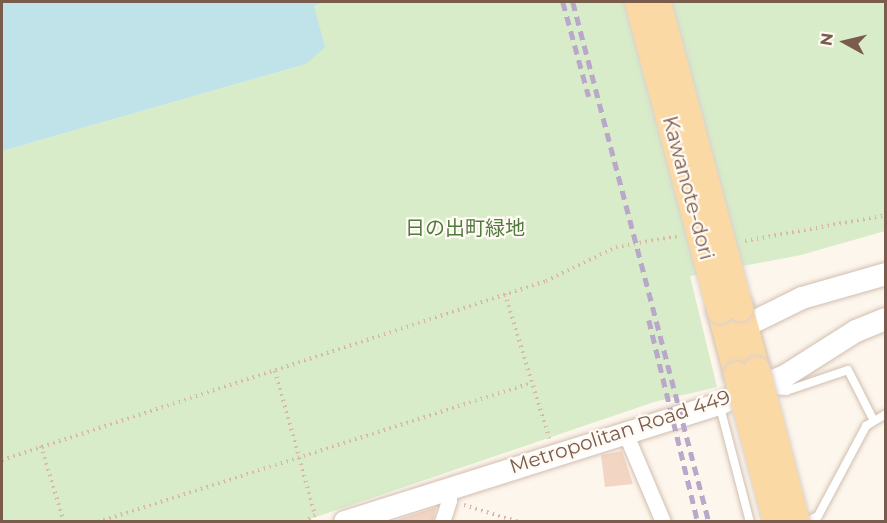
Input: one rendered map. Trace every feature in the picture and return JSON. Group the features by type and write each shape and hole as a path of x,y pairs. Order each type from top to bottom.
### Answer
{"main road":[{"name":"Kawanote-dori","path":"638,2 749,377"},
{"name":"Kawanote-dori","path":"658,2 733,320"},
{"path":"733,320 885,274"},
{"name":"Metropolitan Road 449","path":"345,522 447,494 554,453 624,430 719,404 749,377 784,376 856,331 885,319"},
{"path":"749,377 776,522"},
{"path":"749,377 797,522"}],"street":[{"path":"624,430 663,522"},
{"path":"442,522 447,494"}],"lane":[{"path":"749,377 786,391 848,370 873,419"},
{"path":"719,404 750,522"},
{"path":"805,522 818,516 873,419 885,414"}],"path":[{"path":"742,241 767,240 885,215"},
{"path":"2,460 546,281 616,247 665,235 687,237"},
{"path":"506,294 554,453"},
{"path":"275,370 315,515 304,522"},
{"path":"98,522 300,455 531,383"},
{"path":"41,446 64,522"},
{"path":"447,494 519,522"}],"green space":[{"name":"日の出町緑地","path":"326,2 885,2 885,231 801,255 690,276 717,387 654,402 304,521 2,522 2,151 306,64 314,6"}],"water":[{"path":"2,2 326,2 314,6 325,47 306,64 2,151"}],"building":[{"path":"622,451 633,484 605,487 601,455"},
{"path":"436,507 433,522 394,522 394,521"}],"railway":[{"path":"563,2 589,97"},
{"path":"573,2 709,522"},
{"path":"649,320 698,522"}]}
